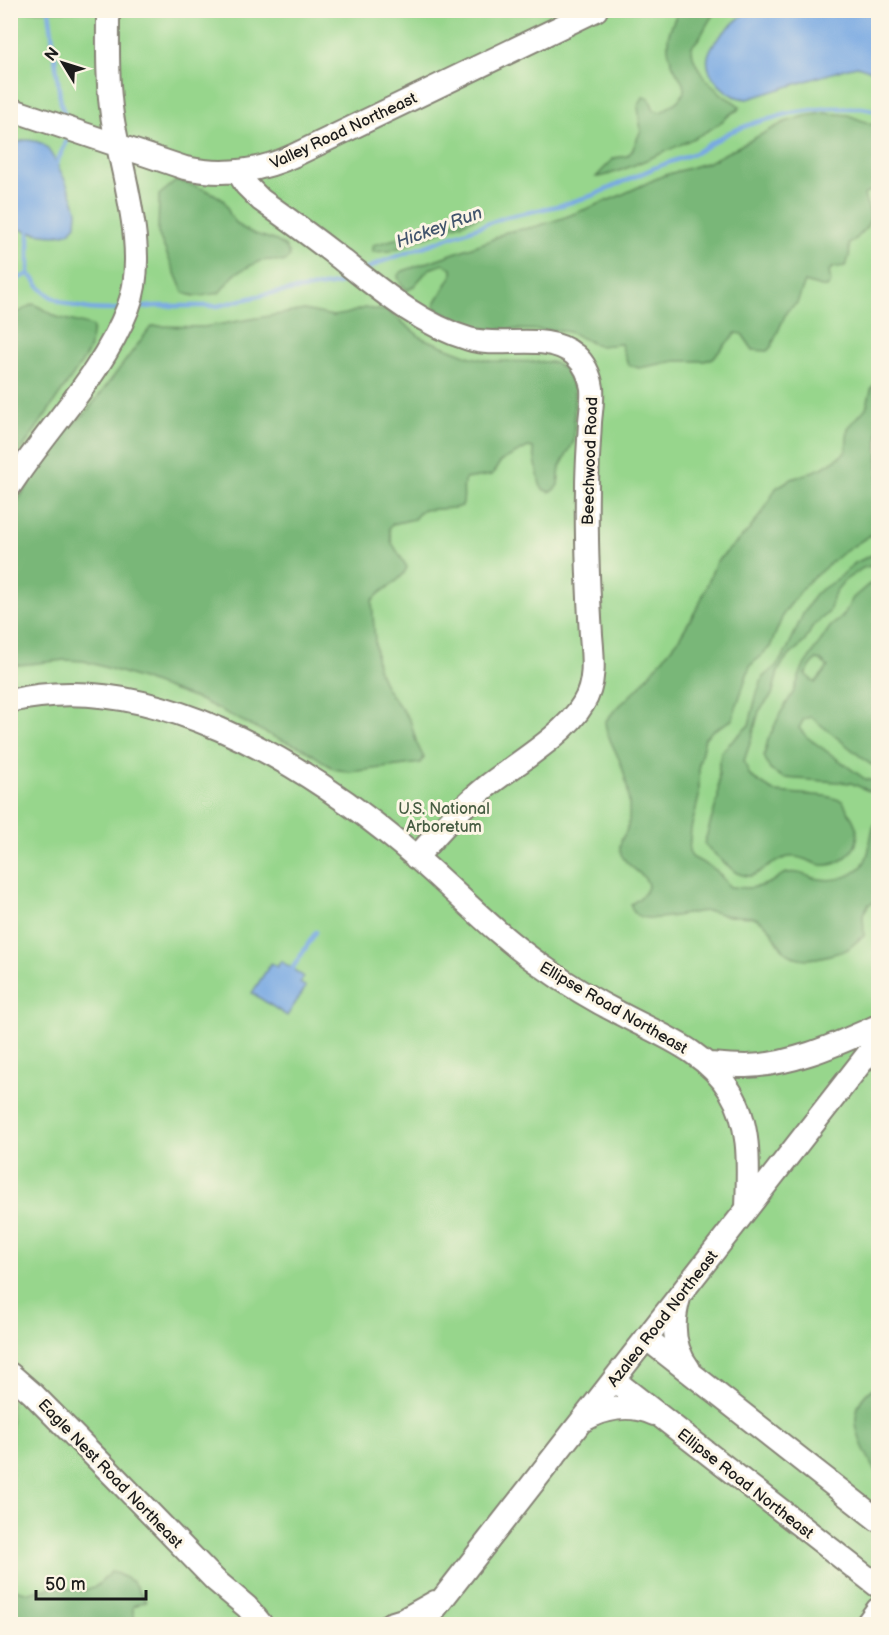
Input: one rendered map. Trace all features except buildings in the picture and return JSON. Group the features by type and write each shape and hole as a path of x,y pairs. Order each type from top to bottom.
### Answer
{"street":[{"path":"10,486 90,377 118,332 129,306 136,280 137,252 112,114 108,10"},
{"name":"Valley Road Northeast","path":"10,109 185,168 213,171 260,168 295,155 596,10"},
{"name":"Beechwood Road","path":"238,171 241,179 251,191 377,288 424,319 466,338 493,343 541,343 565,349 585,366 590,380 592,396 586,487 592,657 589,692 584,703 568,723 468,803 446,823 416,858"},
{"name":"Ellipse Road Northeast","path":"10,701 54,695 99,696 155,707 203,722 248,742 304,773 387,832 491,927 541,966 590,997 691,1051 709,1064 730,1091 742,1118 748,1155 747,1209"},
{"path":"709,1064 747,1066 783,1061 827,1048 879,1026"},
{"name":"Azalea Road Northeast","path":"423,1624 879,1041"},
{"path":"680,1294 674,1322 675,1336 686,1365 696,1377"},
{"path":"646,1338 879,1520"},
{"name":"Eagle Nest Road Northeast","path":"10,1374 33,1394 215,1580 247,1607 261,1624"},
{"name":"Ellipse Road Northeast","path":"614,1380 879,1586"},
{"path":"581,1422 593,1415 618,1408 633,1408 662,1417"},
{"name":"Azalea Road Northeast","path":"390,1624 424,1610 446,1594"},
{"path":"247,1607 278,1624"},
{"path":"867,1624 879,1609"}],"green space":[{"name":"U.S. National Arboretum","path":"11,11 878,11 878,1624 11,1624"},
{"path":"679,11 717,11 692,46 692,53 707,80 740,107 711,129 679,145 639,163 596,177 614,158 627,156 632,151 641,130 638,107 643,97 649,98 654,110 661,112 675,103 683,94 683,83 668,49 671,27"},
{"path":"824,113 848,115 878,127 878,189 864,195 869,211 869,223 849,244 849,255 845,266 832,268 829,271 831,283 827,287 805,282 797,303 787,311 767,351 753,350 742,334 736,333 713,358 705,361 676,361 639,368 628,365 621,344 599,346 569,332 557,330 487,329 470,325 440,312 434,305 452,275 452,269 444,264 429,269 408,290 399,280 398,275 403,271 489,241 506,232 534,227 563,218 662,176 709,162 785,122"},
{"path":"176,181 218,197 225,202 230,214 239,225 281,243 288,250 290,257 283,262 260,261 236,273 219,293 196,296 183,292 158,233 159,195"},
{"path":"482,210 481,216 390,251 373,252 373,245 447,225"},
{"path":"34,304 57,317 92,326 93,329 89,350 82,362 11,465 11,315"},
{"path":"364,308 388,311 422,338 471,357 491,361 557,364 566,371 574,389 574,441 560,467 558,485 555,489 550,492 544,490 540,485 533,448 528,447 501,461 492,475 465,479 462,506 422,510 414,519 393,524 389,528 392,543 407,567 401,577 372,601 377,667 386,688 410,720 424,758 421,763 350,772 334,769 303,748 274,737 202,701 130,675 84,661 65,660 11,666 11,510 69,427 86,413 150,328 154,326 204,327 304,310 333,316"},
{"path":"878,381 878,530 841,554 806,584 784,613 770,647 750,666 732,720 712,731 705,738 699,764 699,797 691,829 689,851 692,857 716,870 730,887 761,886 783,874 791,873 820,879 840,878 852,874 862,866 868,854 873,829 878,818 878,901 869,904 863,914 864,936 843,951 806,959 787,953 769,928 752,917 728,916 702,911 665,918 642,917 634,913 631,904 643,895 648,888 647,882 623,858 620,850 629,820 628,792 605,722 638,688 678,640 699,605 716,562 749,530 764,510 776,488 789,480 822,468 846,451 848,428 866,408 872,387"},
{"path":"878,552 878,564 863,568 844,581 835,592 829,612 813,626 805,641 784,661 778,672 772,695 759,711 744,761 750,776 775,792 826,796 843,801 856,827 856,845 847,856 828,865 789,857 751,876 739,874 704,844 718,798 719,762 722,751 749,725 763,677 776,666 786,652 815,594 840,577 855,563"},
{"path":"878,580 878,765 870,764 811,717 804,719 799,728 807,737 865,779 878,782 878,795 851,783 784,778 770,770 764,756 768,740 793,693 803,667 830,627 843,616 853,598","holes":["816,659 828,667 815,683 805,674"]},
{"path":"878,1385 878,1474 860,1439 856,1415 859,1404 866,1394"},
{"path":"112,1571 133,1582 146,1601 133,1606 137,1624 11,1624 11,1588 29,1593 54,1587 83,1591 98,1585"}],"water":[{"path":"747,11 878,11 878,73 857,66 748,99 734,96 716,81 709,71 707,61 722,34"},
{"path":"24,140 43,144 63,175 77,211 76,225 70,232 56,235 31,232 11,226 11,146"},
{"path":"281,961 304,977 300,983 306,987 287,1016 252,993 271,963 277,967"}],"waterway":[{"path":"49,10 61,105 67,120"},
{"name":"Hickey Run","path":"365,270 381,262 506,217 562,205 594,195 654,168 695,153 730,132 754,123 791,113 829,108 862,108 878,111"},
{"path":"54,168 67,141"},
{"path":"29,228 29,274"},
{"name":"Hickey Run","path":"10,282 29,274 46,292 65,303 87,309 119,309"},
{"name":"Hickey Run","path":"137,308 217,306 267,294 338,284 352,277"},
{"path":"292,969 316,932"}]}
